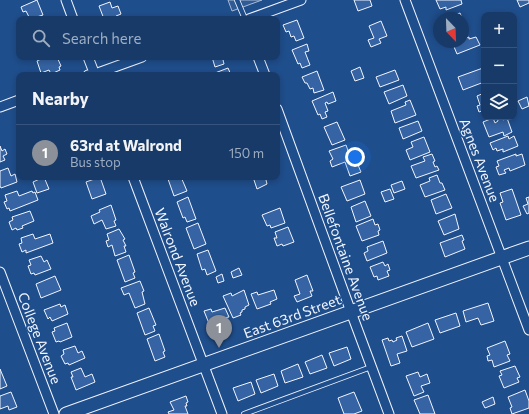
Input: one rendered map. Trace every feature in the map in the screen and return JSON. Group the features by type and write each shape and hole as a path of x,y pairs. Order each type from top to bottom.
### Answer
{"main road":[{"name":"East 63rd Street","path":"66,414 529,248"}],"street":[{"path":"66,0 72,16"},
{"path":"257,16 302,0"},
{"name":"Agnes Avenue","path":"405,0 529,330"},
{"path":"89,60 91,72"},
{"path":"100,72 134,60"},
{"path":"259,60 264,72"},
{"path":"0,107 16,101"},
{"name":"Bellefontaine Avenue","path":"280,116 389,414"},
{"name":"Walrond Avenue","path":"134,180 222,414"},
{"name":"College Avenue","path":"0,272 54,414"}],"lane":[{"path":"237,0 244,16"},
{"path":"244,414 371,367"}],"shaded area":[{"path":"228,0 262,0 232,11"}],"building":[{"path":"37,0 43,15 28,16 26,11 23,12 21,7"},
{"path":"354,0 370,0 372,6 358,11"},
{"path":"436,0 461,0 462,4 446,10 446,7 440,9"},
{"path":"517,0 529,0 529,3 520,7"},
{"path":"110,2 112,8 118,6 121,14 116,16 103,16 99,6"},
{"path":"297,20 304,38 296,41 294,36 291,37 289,31 286,32 283,25"},
{"path":"381,21 387,36 379,39 381,43 371,47 368,40 374,38 369,26"},
{"path":"476,37 480,45 457,54 454,48 469,48 469,39"},
{"path":"307,44 309,51 305,52 310,65 302,68 300,63 298,64 292,50"},
{"path":"58,60 61,66 59,67 60,70 56,72 50,72 49,70 41,72 37,61"},
{"path":"213,60 223,60 224,64 215,67"},
{"path":"360,67 364,78 355,81 351,71"},
{"path":"228,68 230,72 218,72"},
{"path":"481,69 481,83 463,90 458,77"},
{"path":"395,70 399,80 380,87 376,77"},
{"path":"317,71 324,90 314,93 313,88 310,89 302,77"},
{"path":"403,85 407,96 389,104 384,92"},
{"path":"333,92 336,101 328,104 327,102 325,103 328,111 325,112 327,117 322,119 320,114 318,115 312,101"},
{"path":"481,94 481,111 479,112 477,106 480,105 477,96"},
{"path":"527,97 529,106 522,109 518,101"},
{"path":"410,100 416,115 395,123 391,111 406,105 405,102"},
{"path":"494,120 495,123 498,121 508,120 512,132 504,136 503,132 489,137 483,122"},
{"path":"418,121 422,131 403,139 399,128"},
{"path":"337,122 345,140 332,145 324,127"},
{"path":"508,136 509,139 514,136 518,146 503,152 503,149 497,151 496,148 493,150 490,143"},
{"path":"424,137 430,152 410,160 406,150 413,147 411,142"},
{"path":"346,145 351,159 355,158 361,172 350,176 345,162 332,167 330,161 333,159 329,151"},
{"path":"0,146 2,151 5,149 7,154 3,156 5,160 0,162"},
{"path":"432,154 435,161 433,162 435,167 437,166 439,170 416,178 411,166 425,161 423,157"},
{"path":"516,154 516,156 522,154 525,165 510,171 509,168 504,170 506,173 499,175 496,167 499,166 497,161"},
{"path":"8,168 11,176 15,174 17,182 1,188 0,171"},
{"path":"437,175 445,190 425,197 420,185 430,181 429,178"},
{"path":"37,180 45,180 49,189 37,193 33,182"},
{"path":"92,180 101,180 106,194 92,199 86,182"},
{"path":"168,180 182,180 187,191 174,196"},
{"path":"254,180 266,180 267,184 257,189"},
{"path":"360,180 365,194 347,201 341,187"},
{"path":"402,181 405,189 394,193 391,185"},
{"path":"390,189 394,199 385,202 381,192"},
{"path":"512,189 521,215 506,220 500,203 503,202 500,193"},
{"path":"17,191 19,196 32,191 33,193 35,192 38,200 10,211 9,208 7,209 4,202 7,201 5,195"},
{"path":"446,194 452,208 436,214 431,200"},
{"path":"188,197 196,219 187,222 185,217 183,218 177,202"},
{"path":"529,197 529,213 527,214 523,206 528,204 526,198"},
{"path":"365,201 371,216 356,222 351,207"},
{"path":"111,205 116,220 114,221 116,226 106,229 102,220 94,224 91,216 100,212 99,210"},
{"path":"280,208 285,223 271,228 270,225 267,226 262,215"},
{"path":"30,211 34,221 22,226 23,228 17,230 16,228 12,230 9,222 13,220 12,217"},
{"path":"455,214 459,229 444,235 438,221"},
{"path":"373,219 375,225 378,224 380,230 378,231 379,235 362,241 356,226"},
{"path":"198,223 206,244 194,249 186,228"},
{"path":"288,227 294,242 283,246 282,244 277,246 274,238 277,238 275,232"},
{"path":"119,229 125,239 123,240 126,246 124,246 126,252 115,256 112,245 108,247 106,241 109,240 107,234"},
{"path":"33,234 35,239 50,234 53,243 26,253 26,250 22,252 19,244 22,243 21,238"},
{"path":"462,235 464,240 462,241 465,249 445,257 440,243"},
{"path":"383,241 387,253 367,261 364,253 368,251 367,247"},
{"path":"208,250 216,271 207,275 205,269 202,270 197,254"},
{"path":"129,255 135,272 133,273 135,278 125,282 117,260"},
{"path":"41,256 44,262 47,260 51,269 35,275 34,273 31,274 28,266 31,265 29,260"},
{"path":"383,262 385,266 388,264 390,270 387,271 389,276 378,280 377,276 374,277 370,267"},
{"path":"239,268 242,275 233,278 231,272"},
{"path":"222,274 224,281 218,283 216,277"},
{"path":"307,275 313,291 310,291 312,296 297,302 294,296 300,294 295,280"},
{"path":"55,276 61,290 41,298 36,284"},
{"path":"140,281 144,291 142,292 145,304 135,308 129,293 124,295 121,288"},
{"path":"244,290 249,305 242,310 240,313 241,315 233,318 223,296 231,293 232,296"},
{"path":"274,290 277,299 270,302 271,304 257,309 251,294 257,292 258,295"},
{"path":"488,303 494,321 481,325 478,318 466,322 463,311"},
{"path":"60,304 61,307 65,305 68,314 52,321 50,317 48,319 44,310"},
{"path":"149,308 156,325 153,326 155,331 145,335 137,313"},
{"path":"225,308 229,317 224,318 225,320 210,326 204,311 211,309 212,312"},
{"path":"456,313 460,326 440,333 435,320"},
{"path":"67,323 72,337 56,342 52,332 55,331 54,328"},
{"path":"428,323 434,339 412,347 406,332"},
{"path":"159,334 165,351 163,352 165,357 155,361 147,339"},
{"path":"402,336 407,351 397,354 400,363 391,366 382,340 388,338 389,341 392,340 393,342 397,340 396,338"},
{"path":"505,341 510,354 507,355 510,361 494,367 492,360 488,361 487,356 490,355 487,348"},
{"path":"75,346 78,353 82,351 85,358 69,365 68,363 65,364 61,356 64,354 63,350"},
{"path":"347,347 351,359 334,366 329,353"},
{"path":"322,355 327,368 310,374 305,362"},
{"path":"298,364 303,377 285,383 281,371"},
{"path":"515,366 520,377 517,378 519,382 504,388 499,376 502,375 500,371"},
{"path":"81,368 85,377 92,374 95,382 76,390 71,377 73,377 71,372"},
{"path":"0,369 7,386 0,389"},
{"path":"418,372 420,377 427,374 430,383 421,386 424,392 414,396 406,376"},
{"path":"274,374 278,386 261,393 256,380"},
{"path":"251,382 255,394 238,401 233,388"},
{"path":"525,390 529,401 529,408 512,414 510,408 512,407 508,397"},
{"path":"11,392 17,407 9,410 8,406 0,409 0,396"},
{"path":"354,392 362,411 354,414 344,414 338,398"},
{"path":"428,395 435,414 420,414 414,400"},
{"path":"186,396 188,402 186,403 187,406 185,406 188,414 169,414 168,412 174,410 170,402"},
{"path":"493,397 495,404 485,408 482,402"}],"place":[{"name":"63rd at Walrond","path":"219,348"}]}
